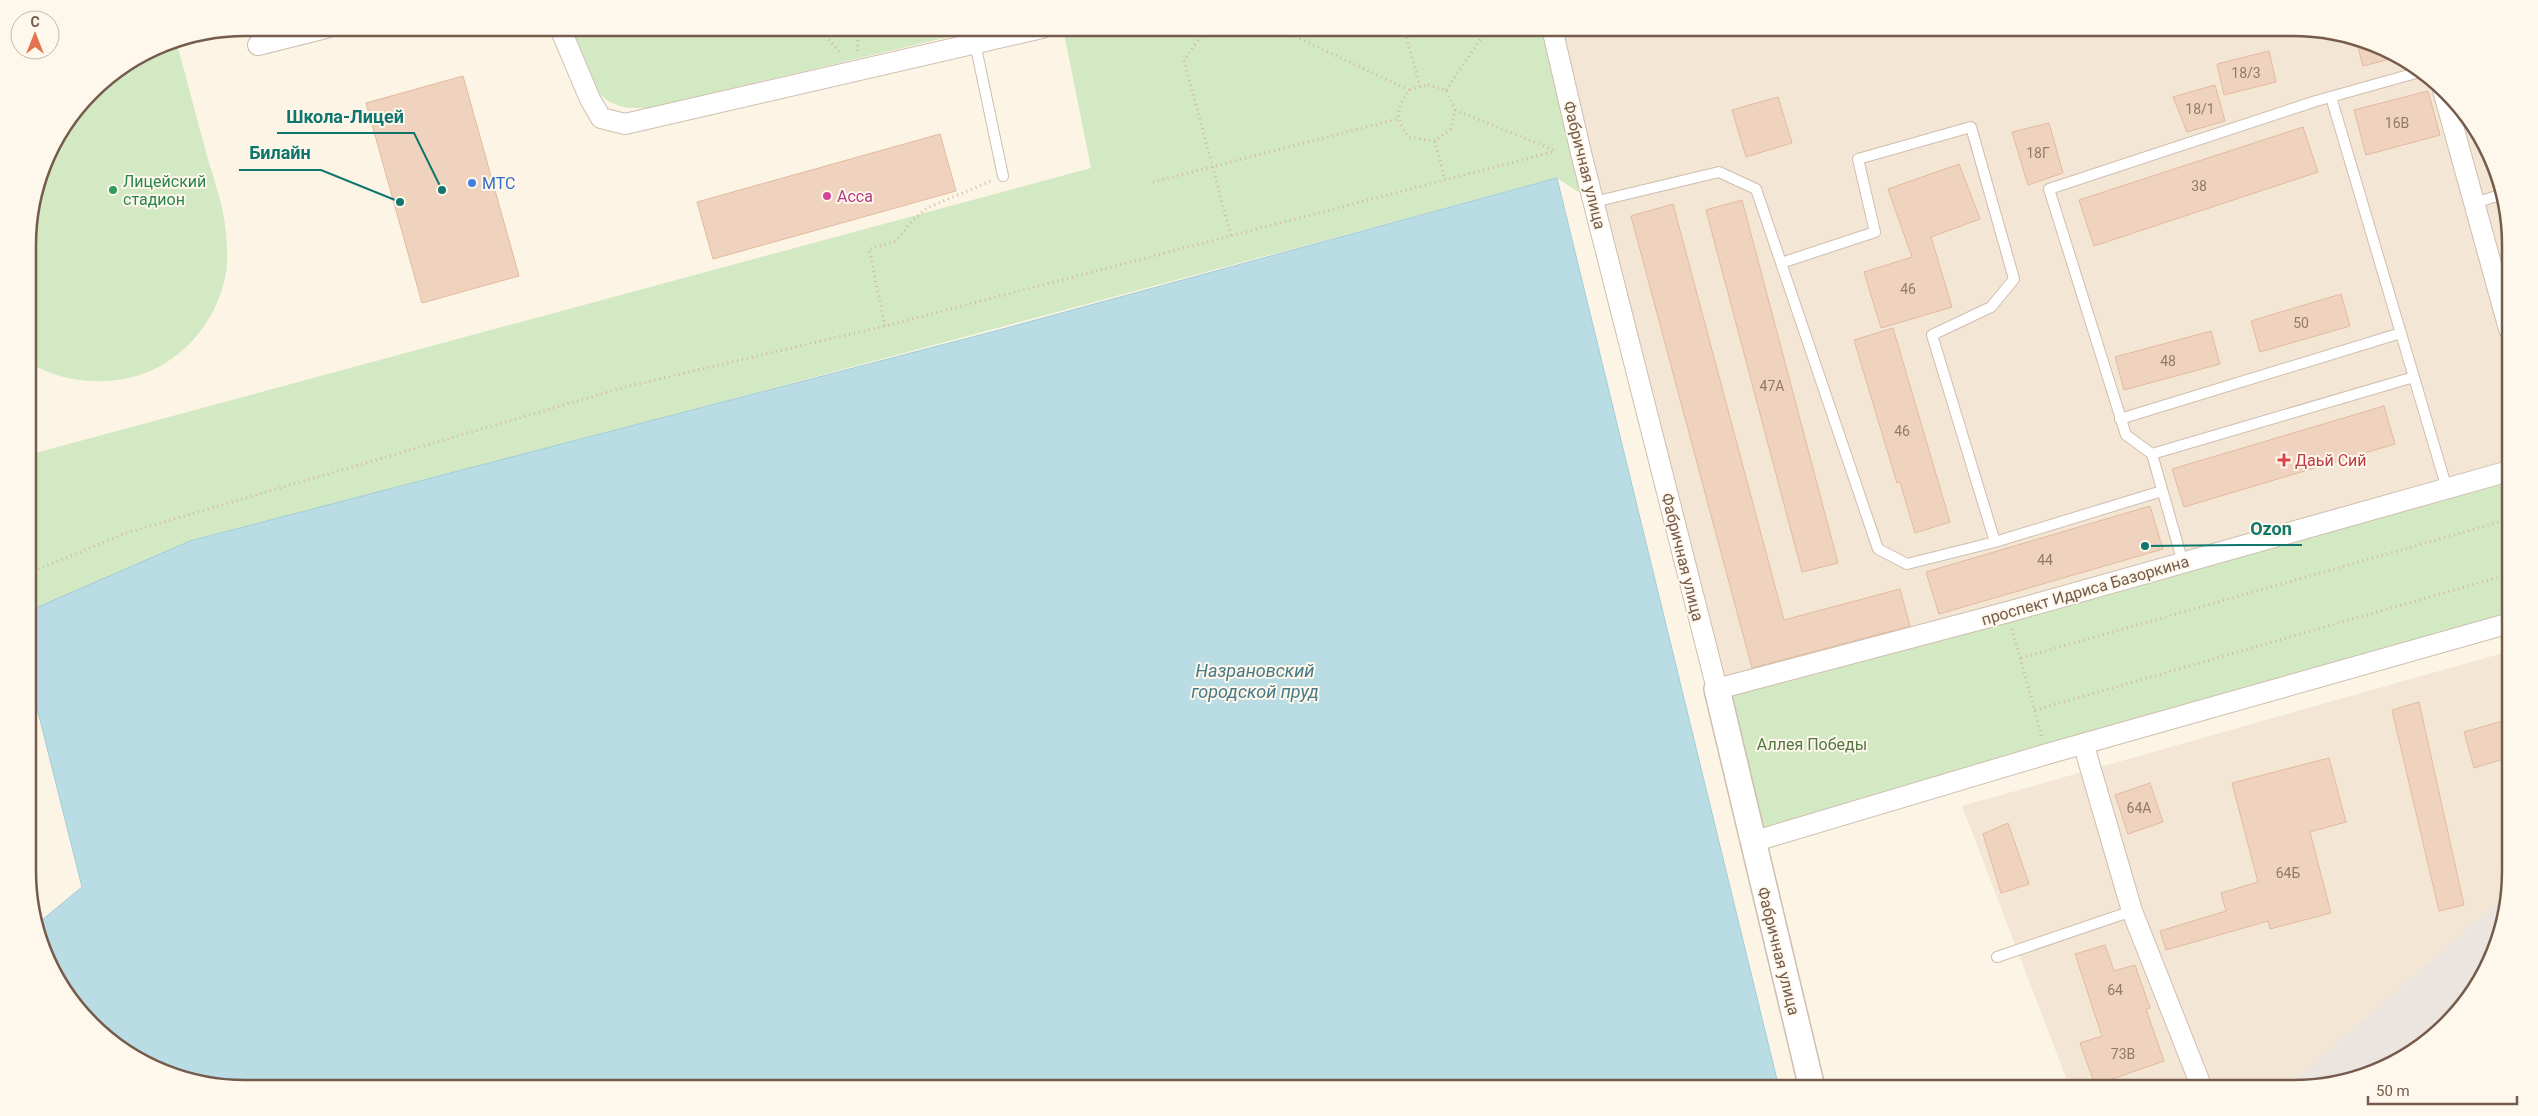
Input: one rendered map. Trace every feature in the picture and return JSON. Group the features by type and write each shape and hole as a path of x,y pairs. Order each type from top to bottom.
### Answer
{"street":[{"path":"258,45 294,36"},
{"path":"563,36 590,98 601,118 625,124 1006,36"},
{"name":"Фабричная улица","path":"1554,36 1581,153 1716,690 1810,1080"},
{"path":"2447,103 2502,303"},
{"name":"проспект Идриса Базоркина","path":"1716,690 2008,612 2502,473"},
{"path":"1752,842 2047,754 2084,746 2502,625"},
{"path":"2084,746 2132,911 2199,1080"}],"lane":[{"path":"975,43 1003,176"},
{"path":"2183,563 2152,454 2126,435 2120,419 2049,189 2331,97 2413,74"},
{"path":"2331,97 2447,489"},
{"path":"1781,263 1875,232 1858,159 1971,126 2014,279 1991,307 1932,335 1995,542"},
{"path":"1594,202 1719,172 1756,189 1878,549 1907,564 1995,542 2162,491"},
{"path":"2475,203 2496,196"},
{"path":"2120,419 2401,333"},
{"path":"2152,454 2414,377"},
{"path":"1997,957 2132,911"}],"path":[{"path":"826,36 854,71"},
{"path":"854,71 858,36"},
{"path":"1201,36 1184,60 1231,236"},
{"path":"1294,36 1409,90 1428,85 1446,90"},
{"path":"1406,36 1420,87"},
{"path":"1446,90 1483,36"},
{"path":"1409,90 1398,107 1397,119 1408,137 1435,141 1450,129 1455,110 1446,90"},
{"path":"1455,110 1556,151 1581,153"},
{"path":"1153,182 1397,119"},
{"path":"1435,141 1444,180"},
{"path":"36,570 126,532 606,393 885,326 1556,151"},
{"path":"885,326 869,249 896,241 912,221 926,208 1003,176"},
{"path":"2021,658 2502,522"},
{"path":"2035,710 2502,576"},
{"path":"2008,612 2047,754"}],"shaded area":[{"path":"1554,36 2293,36 2320,38 2360,47 2397,64 2431,88 2459,118 2474,141 2486,165 2495,191 2500,218 2502,245 2502,473 1717,689"},
{"path":"2502,653 2502,871 2500,901 2294,1080 2067,1080 1962,806"},
{"path":"2500,901 2491,938 2474,975 2459,998 2431,1028 2397,1052 2360,1069 2334,1076 2294,1080"}],"green space":[{"path":"574,36 952,36 650,108 619,106 606,99 598,92 582,60"},
{"path":"1065,36 1554,36 1594,202 1557,178 635,425 190,541 36,608 36,453 1091,168"},
{"path":"178,47 224,215 227,261 226,275 219,297 213,311 196,337 173,358 145,373 116,380 85,381 56,375 36,366 36,245 40,204 52,165 71,129 97,97 129,71"},
{"name":"Аллея Победы","path":"2502,473 2502,626 1752,842 1717,689"}],"water":[{"name":"Назрановский городской пруд","path":"1557,178 1777,1080 245,1080 191,1073 165,1064 141,1052 118,1037 97,1019 71,987 52,951 42,920 82,887 36,704 36,608 190,541 999,330"}],"building":[{"path":"2358,46 2388,60 2363,66"},
{"path":"2269,51 2276,82 2224,95 2217,64"},
{"path":"463,76 519,276 422,303 366,103"},
{"path":"2215,85 2225,121 2187,132 2173,97"},
{"path":"2428,91 2440,135 2366,155 2354,110"},
{"path":"1778,97 1792,143 1746,157 1732,110"},
{"path":"2049,123 2063,173 2028,185 2012,132"},
{"path":"2303,127 2318,172 2094,246 2079,200"},
{"name":"Асса","path":"940,134 956,191 713,259 697,202"},
{"path":"1959,164 1980,219 1931,237 1952,307 1881,328 1864,272 1912,257 1888,189"},
{"path":"1742,200 1838,563 1802,572 1706,210"},
{"path":"1673,204 1784,620 1900,589 1910,626 1752,668 1631,216"},
{"path":"2341,294 2350,326 2260,352 2251,321"},
{"path":"1893,328 1950,522 1915,533 1900,482 1897,483 1854,340"},
{"path":"2211,331 2220,364 2124,390 2115,357"},
{"path":"2384,406 2395,444 2184,507 2172,469"},
{"path":"2150,506 2163,549 1939,614 1926,572"},
{"path":"2419,702 2464,905 2439,911 2392,710"},
{"path":"2502,721 2502,759 2474,768 2464,732"},
{"path":"2329,758 2346,822 2310,832 2331,913 2270,929 2268,921 2166,950 2160,931 2226,911 2221,893 2258,882 2232,783"},
{"path":"2150,783 2163,822 2128,834 2115,795"},
{"path":"2008,823 2029,884 2001,893 1983,834"},
{"path":"2105,945 2114,971 2135,965 2150,1008 2146,1009 2164,1061 2109,1080 2093,1080 2080,1043 2102,1036 2075,954"}],"place":[{"name":"МТС","path":"472,183"},
{"name":"Лицейский стадион","path":"113,190"},
{"name":"Школа-Лицей","path":"442,190"},
{"name":"Асса","path":"827,196"},
{"name":"Билайн","path":"400,202"},
{"name":"Даьй Сий","path":"2284,460"},
{"name":"Ozon","path":"2145,546"}]}
